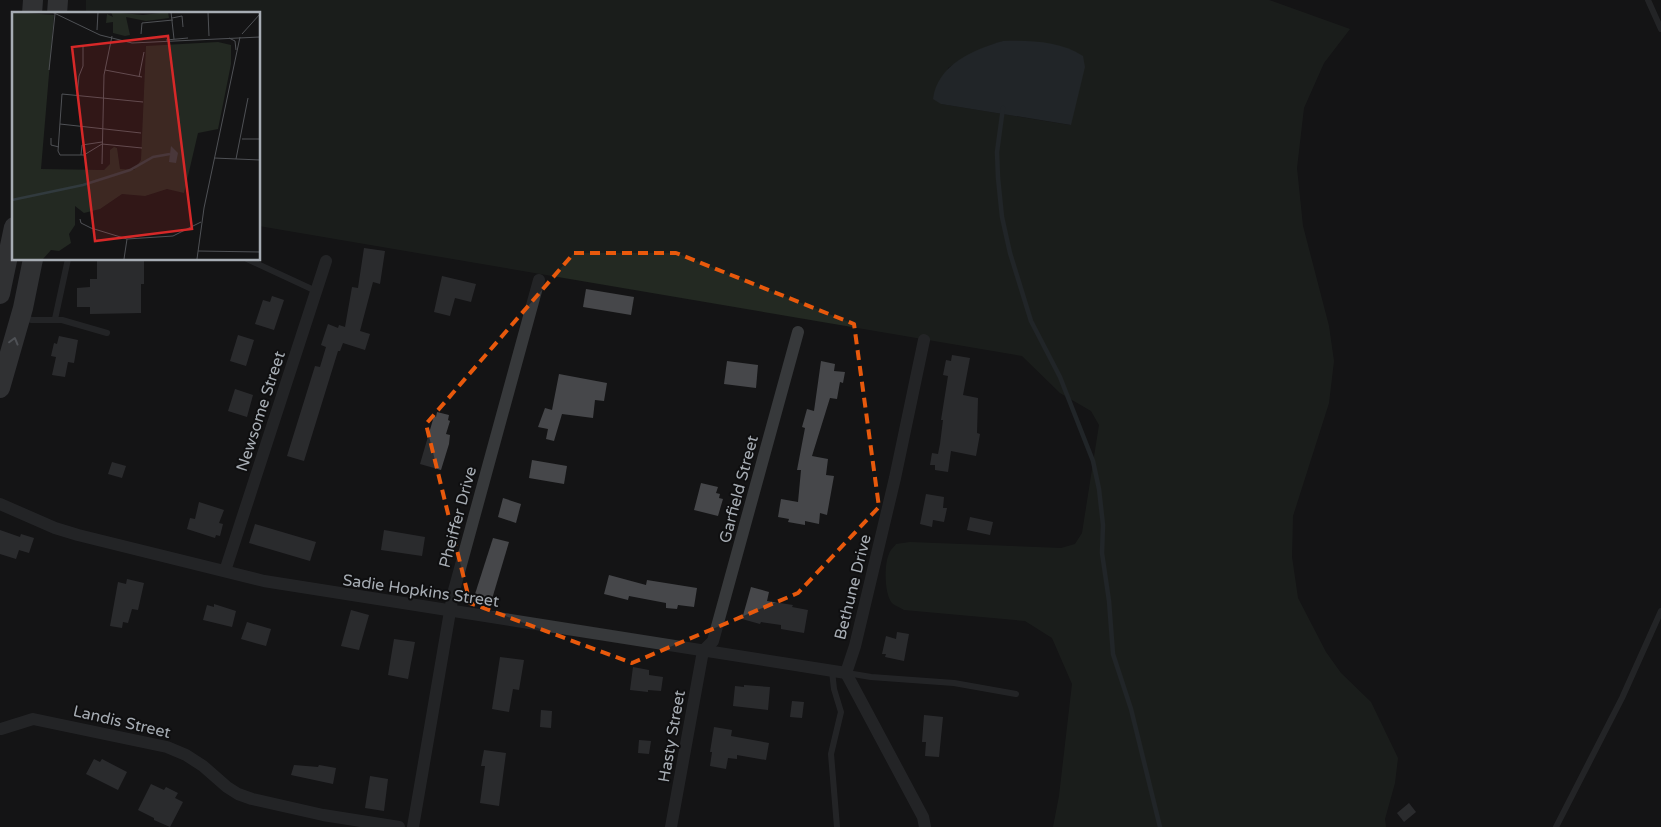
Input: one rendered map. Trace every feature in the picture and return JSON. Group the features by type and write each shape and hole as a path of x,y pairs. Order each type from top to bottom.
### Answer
{"main road":[{"path":"0,294 12,237"},
{"path":"0,388 20,317 33,260"}],"street":[{"name":"Newsome Street","path":"225,572 326,260"},
{"name":"Pheiffer Drive","path":"413,827 449,609 539,280"},
{"name":"Garfield Street","path":"703,651 714,641 798,332"},
{"name":"Bethune Drive","path":"846,673 855,646 895,478 924,340"},
{"name":"Sadie Hopkins Street","path":"0,504 55,528 78,535 264,581 846,673"},
{"name":"Hasty Street","path":"671,827 703,651"},
{"path":"846,673 923,817 925,827"},
{"name":"Landis Street","path":"1,729 33,719 167,747 186,755 203,766 227,787 238,794 252,799 399,827"}],"lane":[{"path":"1648,0 1661,29"},
{"path":"55,319 68,260"},
{"path":"249,260 316,291"},
{"path":"20,317 32,320 55,319 107,333"},
{"path":"1556,827 1622,698 1661,611"},
{"path":"832,671 834,689 841,712 830,754 838,827"},
{"path":"846,673 871,677 954,683 1016,694"}],"highlighted area":[{"path":"574,253 676,253 854,324 879,507 798,593 632,663 470,603 426,424"}],"shaded area":[{"path":"86,0 1269,0 1350,29 1324,63 1304,108 1297,168 1303,226 1329,326 1334,361 1329,403 1293,516 1292,557 1298,598 1326,652 1341,673 1371,702 1398,758 1395,783 1385,819 1386,827 1053,827 1059,796 1072,684 1052,638 1025,621 904,610 893,604 886,587 887,559 890,551 896,544 910,542 1061,548 1075,544 1082,533 1099,425 1091,411 1060,393 1022,356 260,226 260,12 86,12","holes":["1003,41 1076,98 1070,125 941,104 948,68 974,52"]},
{"path":"1003,41 1034,41 1055,44 1083,56 1085,67 1071,125 941,104 933,99 936,87 949,68 969,54"}],"building":[{"path":"364,248 385,251 380,284 373,282 360,331 370,334 365,350 343,343 340,351 338,351 304,461 287,456 315,366 320,367 326,347 321,345 328,324 338,328 339,325 345,327 352,287 358,288"},
{"path":"97,260 144,260 144,284 141,284 141,313 90,314 90,307 77,307 77,288 90,287 90,279 97,279"},
{"path":"442,276 476,284 471,302 455,298 450,316 434,312"},
{"path":"586,289 634,297 631,315 583,307"},
{"path":"272,296 284,300 274,330 255,324 263,300 270,302"},
{"path":"238,335 254,340 246,366 230,361"},
{"path":"59,336 78,340 74,363 68,362 65,377 52,375 56,357 51,356 54,343 57,344"},
{"path":"952,355 970,358 963,395 978,398 977,433 980,434 976,456 951,451 948,472 935,470 935,465 930,465 932,453 938,454 940,444 943,420 941,420 948,376 943,375 946,360 951,361"},
{"path":"727,361 758,365 756,388 724,384"},
{"path":"821,361 835,364 834,371 845,372 843,383 840,382 837,399 830,398 812,456 828,459 826,475 834,476 827,515 820,513 819,524 805,521 805,525 788,522 789,519 778,517 781,499 798,502 801,470 797,470 805,428 802,427 807,409 814,411"},
{"path":"559,374 607,383 604,401 595,400 593,418 562,414 554,441 546,439 548,429 538,427 545,408 552,410"},
{"path":"235,389 253,395 247,417 228,411"},
{"path":"437,412 449,415 448,420 450,421 446,434 450,435 449,444 441,470 420,464 434,416 436,417"},
{"path":"532,460 567,466 564,484 529,478"},
{"path":"112,462 126,466 122,478 108,474"},
{"path":"701,483 718,487 716,493 720,494 719,498 723,499 718,516 694,510"},
{"path":"926,494 944,497 943,508 947,508 944,522 933,520 932,527 920,524"},
{"path":"503,498 521,504 516,523 498,517"},
{"path":"199,502 224,510 219,523 223,524 220,536 216,535 215,538 187,529 190,518 195,519"},
{"path":"970,517 993,522 990,535 967,530"},
{"path":"255,524 316,542 310,561 249,543"},
{"path":"0,530 20,537 21,534 34,538 29,553 19,550 16,559 0,554"},
{"path":"384,530 425,537 422,556 381,550"},
{"path":"493,538 509,542 492,599 475,594"},
{"path":"609,575 646,585 647,580 697,588 694,607 678,605 677,609 666,608 666,603 629,596 628,600 604,594"},
{"path":"127,579 144,583 138,610 132,609 128,623 123,622 122,628 110,626 118,582 126,584"},
{"path":"751,587 769,592 767,601 793,605 792,607 808,610 804,633 781,629 781,625 761,622 760,624 742,619"},
{"path":"214,604 236,611 232,627 203,620 207,605 214,607"},
{"path":"351,610 369,615 359,650 341,646"},
{"path":"247,622 271,629 266,646 241,639"},
{"path":"897,632 909,634 904,661 885,657 886,654 882,654 886,636 896,639"},
{"path":"394,639 415,642 408,679 388,675"},
{"path":"500,657 524,660 519,690 513,689 509,712 492,709"},
{"path":"633,667 649,670 649,675 663,677 661,691 630,690"},
{"path":"744,685 770,687 768,710 733,706 735,686 744,687"},
{"path":"792,701 804,702 802,718 790,717"},
{"path":"541,710 552,711 551,728 540,727"},
{"path":"924,715 943,717 939,757 925,756 926,742 922,742"},
{"path":"714,727 732,730 731,736 769,743 766,760 737,755 737,759 728,758 726,769 710,766"},
{"path":"639,740 651,741 649,754 638,753"},
{"path":"484,750 506,753 499,806 480,803 485,766 481,766"},
{"path":"94,759 100,762 102,759 127,772 118,790 86,774"},
{"path":"294,765 318,767 319,765 336,768 333,784 291,775"},
{"path":"370,776 388,779 384,811 365,808"},
{"path":"151,784 164,790 166,787 178,793 175,798 183,802 170,827 138,810"},
{"path":"1409,803 1416,812 1404,822 1397,813"}],"waterway":[{"path":"1003,108 997,152 1002,217 1010,253 1031,321 1060,377 1093,461 1099,489 1103,525 1102,553 1109,601 1113,654 1131,709 1160,827"}]}
